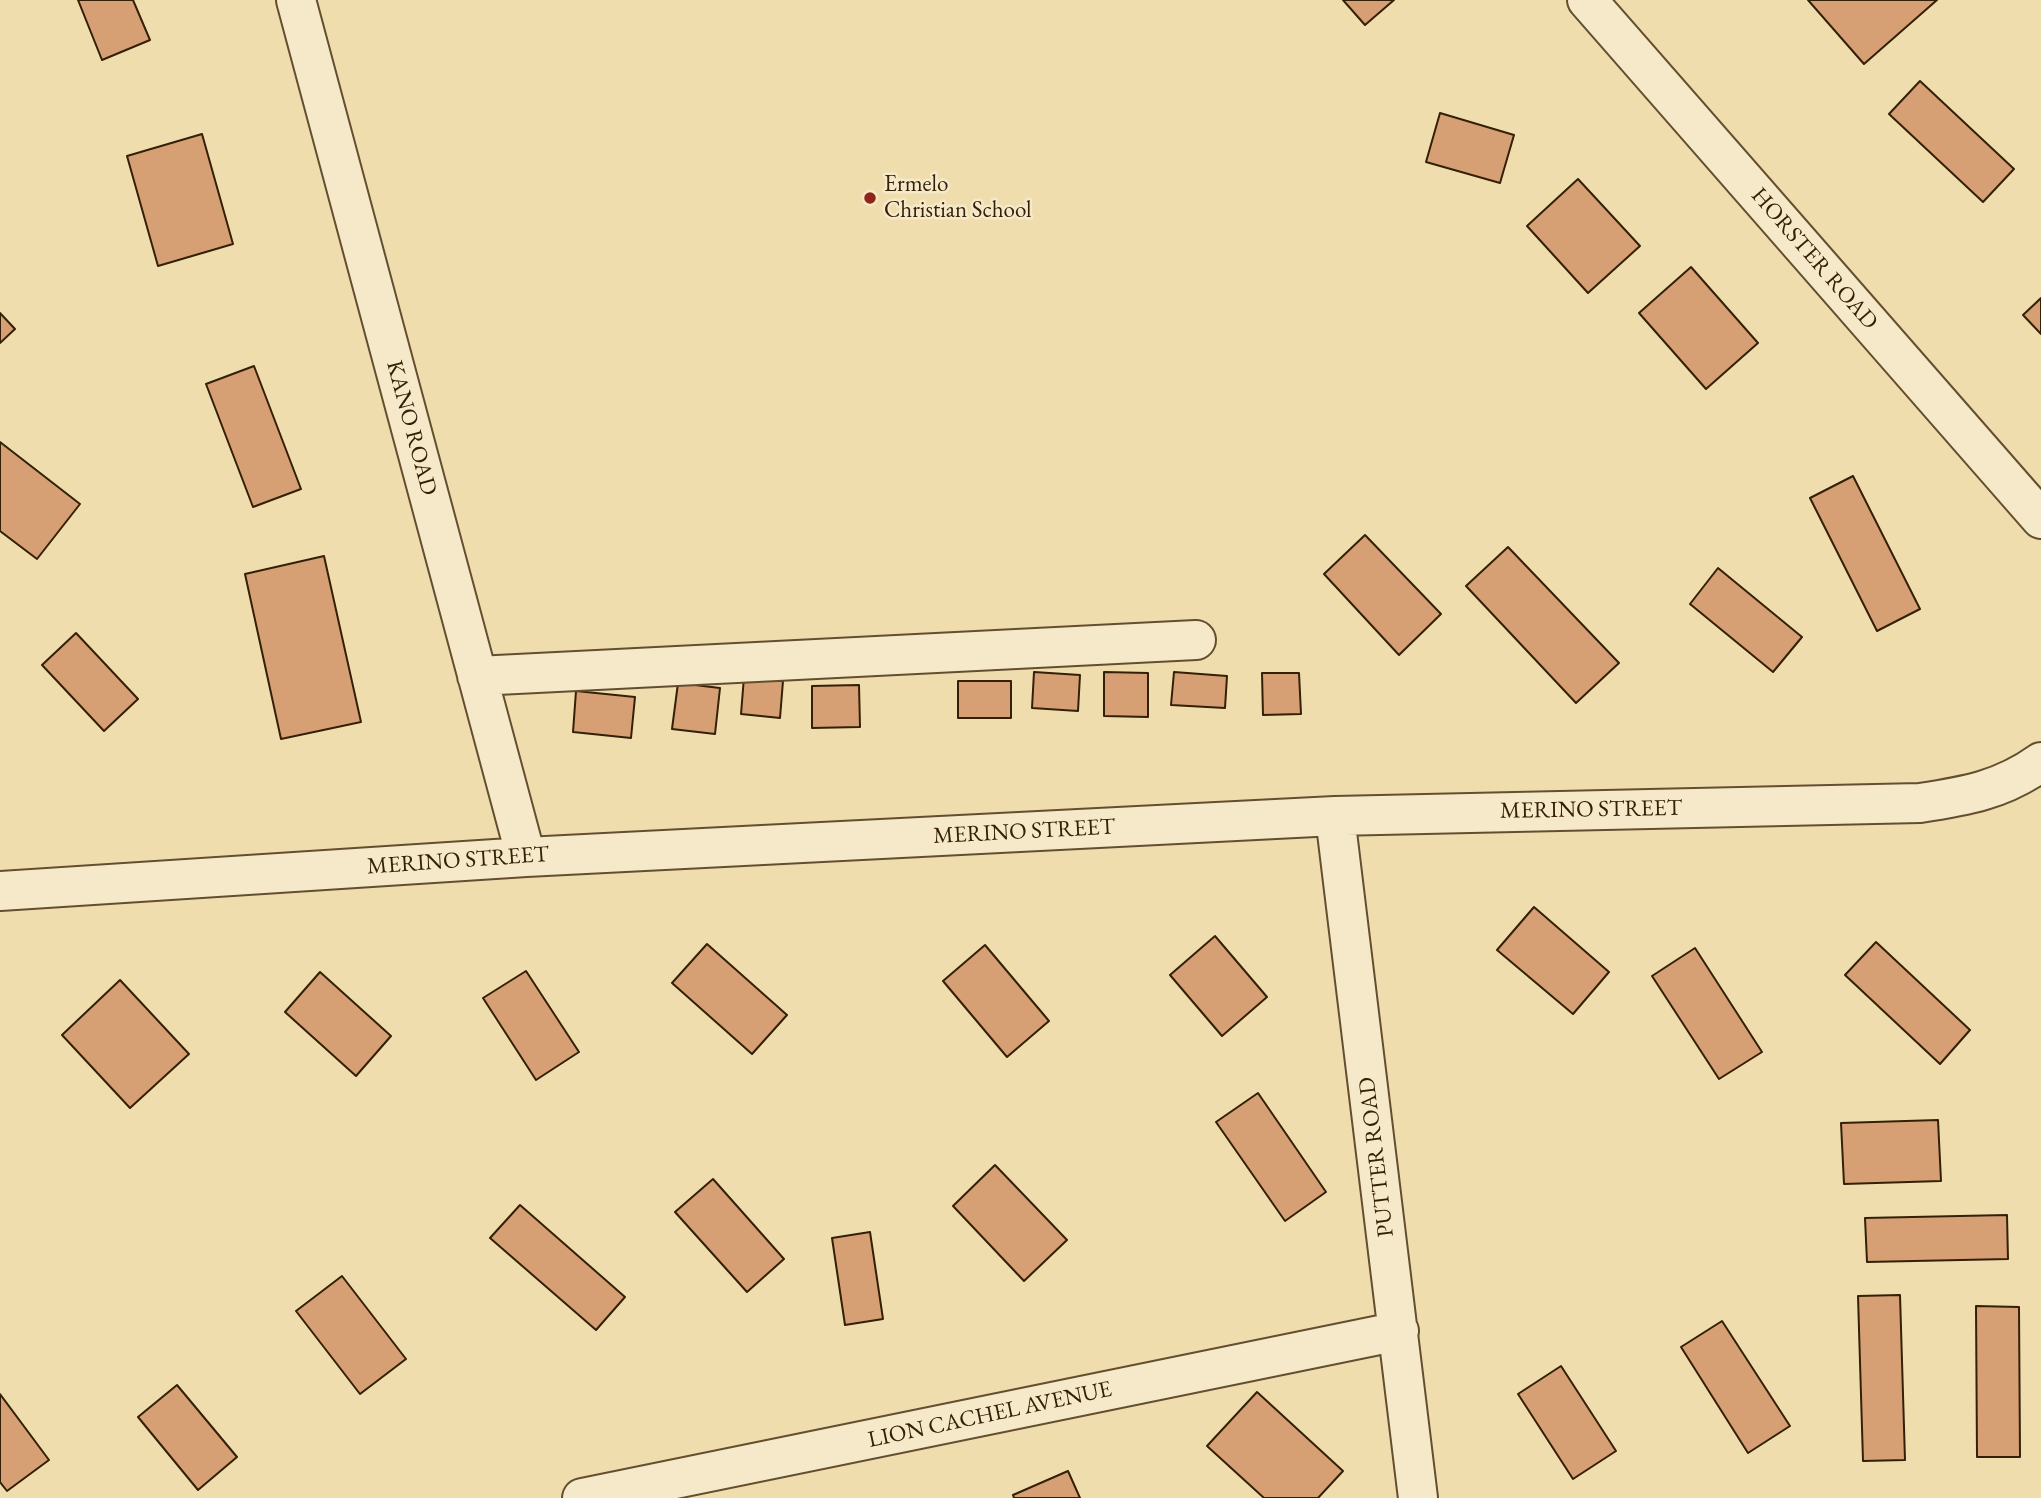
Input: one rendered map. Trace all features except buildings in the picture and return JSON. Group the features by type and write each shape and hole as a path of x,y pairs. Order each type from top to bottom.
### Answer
{"street":[{"name":"KANO ROAD","path":"296,0 526,857"},
{"name":"HORSTER ROAD","path":"1587,0 2041,519"},
{"path":"477,676 1196,640"},
{"name":"MERINO STREET","path":"0,891 526,857 1335,816 1920,803 1988,791 2011,781 2041,762"},
{"name":"PUTTER ROAD","path":"1335,816 1418,1498"},
{"name":"LION CACHEL AVENUE","path":"582,1498 1399,1331"}],"place":[{"name":"Ermelo Christian School","path":"870,198"}]}
